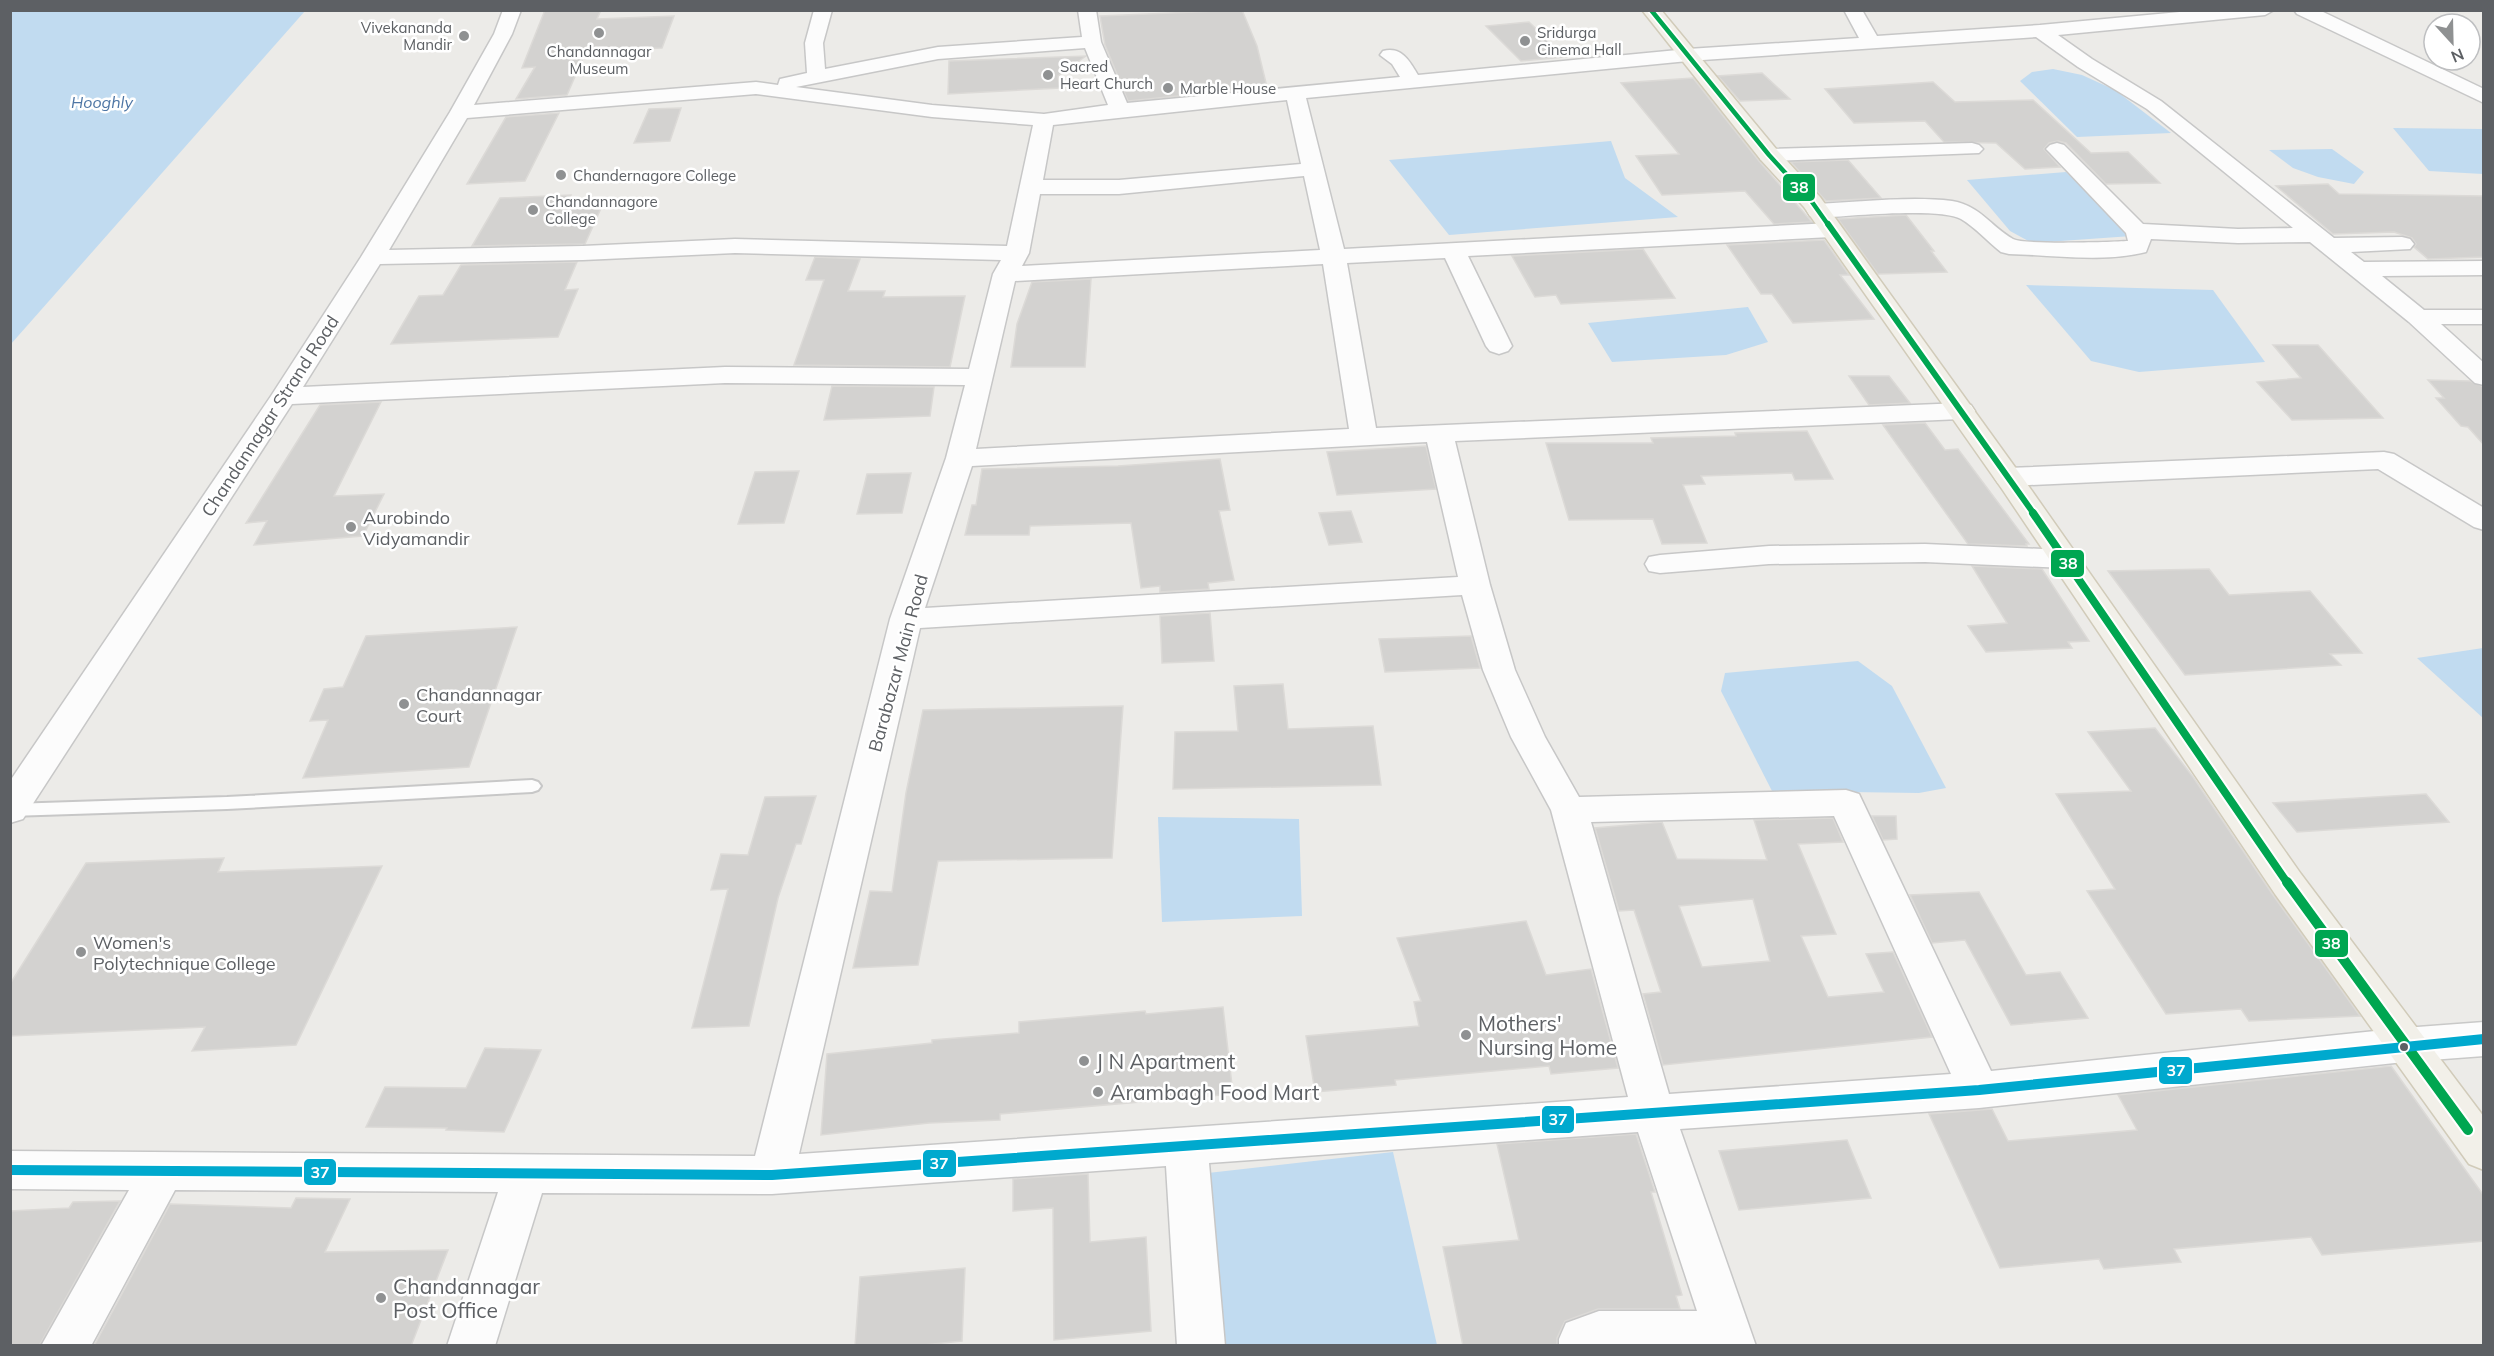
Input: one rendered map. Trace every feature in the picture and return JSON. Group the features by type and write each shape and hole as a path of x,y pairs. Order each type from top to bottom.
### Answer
{"main road":[{"path":"1651,10 1824,220 2008,477 2288,884 2484,1151"}],"street":[{"name":"Chandannagar Strand Road","path":"11,810 373,257 503,34 512,10"},
{"path":"817,77 813,42 814,32 823,10"},
{"path":"1087,10 1092,42 1120,110"},
{"path":"1853,10 1870,41"},
{"path":"756,88 932,111 1044,120 1120,110 1688,55 2040,31 2265,10"},
{"path":"2303,10 2484,97"},
{"path":"2040,31 2085,63 2154,105 2418,317 2484,377"},
{"path":"459,112 756,88 939,53 1092,42"},
{"path":"1390,55 1399,60 1412,81"},
{"path":"1295,93 1334,258 1364,437"},
{"name":"Barabazar Main Road","path":"772,1175 906,619 960,458 1030,187 1044,120"},
{"path":"1769,155 1972,149"},
{"path":"373,257 584,253 735,246 1011,263 1334,258 1454,251 1824,220 1885,207 1951,208 1969,214 2001,242 2019,249 2130,249 2138,247 2140,240 2137,231 2057,149"},
{"path":"1030,187 1119,187 1313,169"},
{"path":"2137,231 2402,244"},
{"path":"1454,251 1499,346"},
{"path":"2358,269 2484,268"},
{"path":"2418,317 2484,317"},
{"path":"284,396 725,375 980,377"},
{"path":"960,458 1439,433 1961,411"},
{"path":"1439,433 1475,585 1499,670 1528,737 1569,810 1653,1112 1730,1339 1599,1334 1583,1340 1583,1346"},
{"path":"2008,477 2384,460 2484,521"},
{"path":"1660,564 1791,555 1925,553 2065,559"},
{"path":"906,619 1475,585"},
{"path":"1569,810 1846,803 1979,1090"},
{"path":"10,1170 772,1175 1979,1090 2404,1045 2484,1039"},
{"path":"1186,1146 1201,1346"},
{"path":"65,1346 163,1171"},
{"path":"471,1346 526,1173"}],"lane":[{"path":"11,810 227,803 532,786"}],"water":[{"name":"Hooghly","path":"10,11 305,11 11,344"},
{"path":"2053,69 2082,75 2115,90 2171,133 2077,137 2020,81 2032,72"},
{"path":"2393,128 2483,129 2483,174 2429,171"},
{"path":"1611,141 1625,178 1678,217 1449,235 1389,160"},
{"path":"2332,149 2364,172 2354,184 2318,177 2293,168 2269,150"},
{"path":"2066,172 2132,236 2032,243 2010,231 1967,180"},
{"path":"2026,285 2213,290 2265,362 2139,372 2091,361"},
{"path":"1748,307 1768,342 1726,355 1612,362 1588,323"},
{"path":"2484,648 2483,718 2417,658"},
{"path":"1858,661 1892,686 1946,788 1919,793 1772,791 1721,691 1725,673"},
{"path":"1158,817 1299,819 1302,916 1162,922"},
{"path":"1393,1152 1437,1345 1226,1345 1208,1173"}],"building":[{"path":"545,10 601,10 597,19 674,16 662,48 586,51 567,95 516,99 535,67 522,68"},
{"path":"1242,10 1257,46 1267,87 1128,101 1105,45 1100,16"},
{"name":"Sridurga Cinema Hall","path":"1529,22 1565,57 1521,61 1486,26"},
{"name":"Sacred Heart Church","path":"1086,56 1058,76 1060,88 948,94 949,61"},
{"path":"1762,73 1790,99 1740,101 1718,76"},
{"path":"1693,78 1759,161 1812,222 1774,224 1745,191 1662,195 1636,156 1679,154 1621,83"},
{"path":"1933,82 1955,102 2033,100 2091,153 2128,152 2160,183 2106,184 2066,143 2058,141 2049,143 2044,149 2060,167 2025,169 1996,143 1944,142 1925,121 1854,123 1825,89"},
{"path":"681,108 670,141 634,143 649,109"},
{"path":"559,113 525,181 467,184 506,117"},
{"path":"1848,160 1881,198 1826,201 1791,162"},
{"path":"2328,184 2339,194 2484,196 2484,257 2428,259 2414,247 2416,244 2412,238 2394,232 2333,234 2276,186"},
{"name":"Chandernagore College","path":"571,195 566,206 602,206 585,244 472,246 500,198"},
{"path":"1906,215 1947,272 1878,274 1838,219"},
{"path":"1824,240 1849,275 1840,275 1874,319 1793,323 1772,294 1761,294 1727,245"},
{"path":"1643,249 1675,298 1561,304 1556,295 1535,297 1512,256"},
{"path":"815,257 860,259 848,291 885,291 883,297 965,296 950,367 794,365 824,280 806,280"},
{"path":"577,262 565,290 578,289 558,337 391,344 419,296 443,295 461,265"},
{"path":"1091,279 1085,367 1011,367 1017,324 1032,282"},
{"path":"2273,345 2318,345 2383,418 2292,420 2257,382 2301,378"},
{"path":"1849,376 1889,376 1910,403 1869,405"},
{"path":"2428,380 2470,381 2484,387 2484,445 2468,427 2461,426 2436,398 2444,398"},
{"path":"832,386 934,387 930,416 824,420"},
{"path":"381,402 334,496 384,494 363,536 254,545 267,521 246,523 320,405"},
{"path":"1925,423 1945,450 1958,449 2029,544 2026,544 2027,546 1968,544 1883,425"},
{"path":"1807,431 1833,479 1795,480 1792,473 1701,476 1705,484 1683,485 1707,543 1662,544 1653,519 1569,520 1546,443 1653,443 1651,438 1736,436 1735,433"},
{"path":"1426,446 1436,489 1337,495 1327,452"},
{"path":"1220,459 1230,510 1219,511 1234,580 1208,583 1209,589 1160,592 1160,586 1141,588 1131,523 1030,526 1029,535 965,535 972,505 976,505 982,469 1118,466"},
{"path":"799,471 784,523 738,524 755,472"},
{"path":"911,473 902,513 857,514 867,474"},
{"path":"1351,511 1362,542 1329,545 1319,513"},
{"path":"1972,566 2042,569 2089,641 2068,642 2072,648 1986,652 1968,626 2007,623"},
{"path":"2209,569 2229,595 2310,591 2362,653 2330,654 2341,665 2185,675 2108,571"},
{"path":"1210,613 1214,661 1162,663 1160,616"},
{"name":"Chandannagar Court","path":"517,627 469,767 303,778 328,720 310,721 324,689 343,687 366,636"},
{"path":"1471,636 1480,668 1385,672 1379,639"},
{"path":"1283,684 1288,729 1373,726 1381,785 1173,789 1175,732 1238,731 1234,686"},
{"path":"1123,706 1112,858 938,861 918,965 853,968 870,891 892,892 906,793 923,710"},
{"path":"2155,728 2193,777 2273,895 2360,1016 2249,1021 2241,1009 2166,1014 2087,891 2115,889 2056,794 2131,791 2088,732"},
{"path":"2426,794 2449,822 2297,832 2273,803"},
{"path":"816,796 801,844 796,844 778,898 749,1026 692,1028 728,889 711,890 721,854 748,855 765,797"},
{"path":"1872,816 1896,816 1897,839 1883,840"},
{"path":"1833,818 1843,842 1798,844 1836,934 1801,936 1828,997 1884,992 1866,954 1893,952 1932,1037 1663,1065 1643,994 1661,992 1634,910 1619,911 1595,828 1662,822 1677,859 1767,860 1754,820","holes":["1753,899 1770,961 1702,967 1679,906"]},
{"name":"Women's Polytechnique College","path":"224,858 218,872 382,866 296,1045 192,1051 205,1027 10,1036 10,984 86,863"},
{"path":"1979,892 2026,975 2060,972 2088,1018 2011,1025 1965,940 1932,943 1910,895"},
{"path":"1526,921 1546,975 1591,969 1618,1068 1551,1074 1549,1066 1395,1080 1396,1085 1315,1092 1306,1036 1419,1026 1414,1002 1421,1001 1397,938"},
{"path":"1223,1007 1233,1094 1000,1114 1000,1120 929,1123 821,1135 827,1054 932,1043 932,1040 1019,1033 1019,1022"},
{"path":"485,1048 541,1050 504,1132 446,1130 447,1128 366,1127 385,1087 466,1088"},
{"path":"2391,1066 2484,1196 2484,1241 2322,1255 2311,1237 2174,1249 2181,1262 2104,1269 2099,1259 2000,1268 1929,1114 1992,1109 2008,1141 2137,1130 2118,1095"},
{"path":"1636,1134 1655,1192 1651,1192 1682,1295 1676,1296 1680,1309 1598,1309 1565,1321 1557,1338 1557,1346 1463,1346 1443,1247 1519,1240 1497,1144"},
{"path":"1847,1140 1871,1198 1739,1210 1719,1151"},
{"path":"1088,1174 1090,1242 1146,1237 1151,1331 1054,1340 1053,1208 1013,1211 1013,1179"},
{"path":"296,1198 350,1199 325,1252 448,1250 411,1346 94,1346 170,1204 291,1208"},
{"path":"120,1201 39,1346 10,1346 10,1211 69,1208 73,1202"},
{"path":"965,1268 962,1341 914,1346 855,1346 860,1277"}],"transit line":[{"name":"38","path":"1651,10 1769,155 1812,202 2015,487 2288,884 2468,1130"},
{"name":"37","path":"10,1170 772,1175 1979,1090 2484,1039"}],"place":[{"name":"Chandannagar Museum","path":"599,33"},
{"name":"Vivekananda Mandir","path":"464,36"},
{"name":"Sridurga Cinema Hall","path":"1525,41"},
{"name":"Sacred Heart Church","path":"1048,75"},
{"name":"Marble House","path":"1168,88"},
{"name":"Chandernagore College","path":"561,175"},
{"name":"Chandannagore College","path":"533,210"},
{"name":"Aurobindo Vidyamandir","path":"351,527"},
{"name":"Chandannagar Court","path":"404,704"},
{"name":"Women's Polytechnique College","path":"81,952"},
{"name":"Mothers' Nursing Home","path":"1466,1035"},
{"name":"J N Apartment","path":"1084,1061"},
{"name":"Arambagh Food Mart","path":"1098,1092"},
{"name":"Chandannagar Post Office","path":"381,1298"}]}
